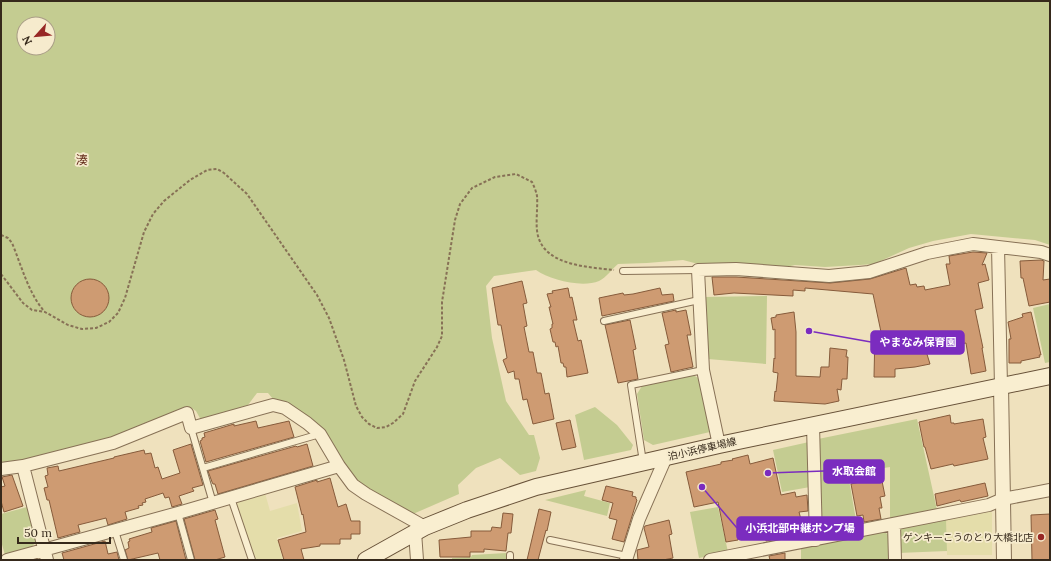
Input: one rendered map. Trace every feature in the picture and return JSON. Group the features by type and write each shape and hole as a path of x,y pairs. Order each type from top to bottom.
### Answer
{"main road":[{"name":"泊小浜停車場線","path":"366,560 420,529 481,505 536,486 719,445 1050,376"}],"street":[{"path":"719,445 702,370 698,270 736,269 829,276 869,272 927,253 973,244 1041,252 1050,255"},
{"path":"998,247 1002,386 1004,560"},
{"path":"1,470 94,449 113,443 187,413 191,428 273,405 284,408 307,423 320,434 339,466 353,485 420,529 417,560"},
{"path":"813,425 816,540"},
{"path":"627,558 639,519 666,457"},
{"path":"23,466 45,555"},
{"path":"7,560 45,555 115,531 178,514 339,466"},
{"path":"710,560 727,558 989,505 1003,500 1050,490"},
{"path":"894,524 895,560"}],"lane":[{"path":"623,270 698,270"},
{"path":"604,321 699,300"},
{"path":"643,462 631,385 702,370"},
{"path":"191,428 213,503"},
{"path":"203,468 320,434"},
{"path":"231,498 252,560"},
{"path":"178,514 191,560"},
{"path":"115,531 124,560"},
{"path":"550,540 627,558"}],"path":[{"path":"1,235 8,238 12,243 30,290 36,301 45,312 68,326 82,329 96,328 109,322 118,313 125,298 144,232 153,214 164,201 190,180 208,170 217,169 224,173 247,194 317,295 328,318 344,360 356,406 362,417 369,424 377,428 386,427 403,414 415,381 437,347 442,336 442,302 455,220 460,204 472,188 495,177 516,174 532,182 537,195 538,236 545,249 558,259 578,266 623,270"},
{"path":"1,274 23,303 32,310 45,312"}],"shaded area":[{"path":"265,493 270,511 297,503 302,531 277,538 283,560 255,560 235,501"},
{"path":"988,509 992,513 992,555 947,555 946,518"}],"green space":[{"path":"1,1 1050,1 1050,245 1035,240 971,234 933,241 909,248 874,264 825,267 795,265 786,267 755,264 702,265 683,260 618,264 602,280 584,284 558,280 536,270 494,276 486,286 492,338 506,401 529,435 534,435 540,458 536,471 520,475 500,458 476,468 458,485 459,494 413,514 359,483 286,403 273,399 268,393 257,393 248,405 201,420 196,411 190,407 112,439 23,460 1,463"},
{"path":"767,296 766,364 708,359 705,297"},
{"path":"1050,304 1050,362 1045,363 1033,308"},
{"path":"693,375 700,379 710,432 653,445 644,440 637,394 642,386"},
{"path":"595,407 617,425 633,445 631,450 584,460 575,415"},
{"path":"917,419 937,510 890,519 890,467 848,474 857,526 826,533 820,529 818,439"},
{"path":"809,442 810,487 782,492 773,450"},
{"path":"586,490 584,496 610,503 607,516 545,500"},
{"path":"27,507 36,541 32,547 5,555 1,541 1,514"},
{"path":"718,507 728,552 699,558 690,512"},
{"path":"946,518 947,551 898,553 899,530"},
{"path":"884,532 892,537 892,560 801,560 801,548"},
{"path":"506,553 506,560 452,560 452,558 471,557 472,555"}],"building":[{"path":"973,252 987,253 982,265 985,264 989,280 978,283 983,308 975,310 986,371 971,374 966,343 926,351 930,364 895,369 895,377 874,377 875,332 881,332 873,294 805,288 805,291 793,290 793,296 734,293 714,295 712,277 736,277 830,283 870,279 906,268 910,285 916,284 917,287 924,286 925,290 950,285 946,264 950,264 949,256"},
{"path":"1020,261 1044,261 1043,280 1050,279 1050,302 1029,306 1023,278 1021,278"},
{"path":"86,279 94,279 104,284 108,291 108,305 104,312 94,317 86,317 76,312 74,309 71,302 71,294 76,284 79,282"},
{"path":"522,281 527,303 523,304 527,326 524,327 529,352 533,352 537,373 541,373 545,394 549,393 554,419 533,424 527,399 523,400 519,379 515,379 514,371 508,373 503,360 507,358 501,325 498,325 492,288"},
{"path":"568,288 570,298 572,297 577,320 573,320 578,341 581,340 588,373 567,377 566,367 564,367 563,363 561,363 558,346 556,347 555,342 553,342 550,329 552,328 553,324 549,307 551,307 547,294 553,293 552,291"},
{"path":"660,288 662,295 673,294 674,301 602,316 599,298 623,293 624,295 633,294"},
{"path":"676,310 676,312 686,310 691,335 687,335 693,367 671,372 665,345 669,344 662,313"},
{"path":"794,312 796,332 796,376 820,377 821,367 829,367 830,348 847,350 847,379 842,379 841,390 837,389 839,401 825,404 774,401 778,373 773,372 774,358 775,359 775,329 773,330 771,318 776,317 776,315"},
{"path":"1031,312 1041,355 1039,355 1040,357 1021,361 1021,363 1009,363 1009,339 1011,339 1008,322 1023,317 1022,314"},
{"path":"630,320 636,349 633,350 638,379 618,383 605,325"},
{"path":"950,415 951,423 954,424 983,419 986,437 983,438 988,459 931,469 924,447 919,422"},
{"path":"570,420 576,447 562,450 556,423"},
{"path":"256,421 258,428 289,421 294,437 206,462 200,441 205,437 204,433 234,424 234,426"},
{"path":"191,444 203,485 192,488 194,491 179,496 182,504 172,507 169,497 165,498 163,493 145,499 146,502 142,503 143,505 138,506 139,508 125,512 127,519 108,525 106,518 78,525 80,532 58,538 49,500 47,500 44,488 48,487 45,476 48,475 47,468 58,466 59,471 144,450 145,454 151,453 155,468 158,467 162,479 180,473 173,450"},
{"path":"307,444 313,466 218,494 215,484 213,484 208,471 296,446"},
{"path":"748,455 750,464 773,458 781,495 795,492 796,497 807,495 808,511 799,512 804,531 803,534 766,541 765,532 738,537 738,540 726,542 718,502 694,507 686,472 721,464 721,462"},
{"path":"12,475 23,506 4,512 1,501 1,487 5,486 2,477"},
{"path":"881,476 885,496 880,497 882,508 879,508 881,519 864,522 863,515 857,516 851,484 864,481 864,479"},
{"path":"330,478 338,507 346,504 351,521 360,521 360,534 351,534 351,539 340,539 340,544 320,544 320,546 301,549 304,560 284,560 278,540 306,532 303,514 302,515 295,487 317,480 317,482"},
{"path":"985,483 988,496 961,502 960,500 937,506 935,494"},
{"path":"606,486 633,492 632,496 636,497 637,500 624,542 612,539 617,520 609,518 613,503 602,500"},
{"path":"539,509 551,512 547,531 546,530 538,560 527,560"},
{"path":"215,510 218,519 215,520 225,557 215,560 195,560 184,519"},
{"path":"503,513 513,514 511,533 508,533 506,551 484,549 484,552 470,552 470,557 440,557 439,540 471,537 471,531 491,531 492,527 501,528"},
{"name":"ゲンキーこうのとり大橋北店","path":"1050,514 1050,560 1032,560 1031,515"},
{"path":"669,520 672,534 669,535 673,558 663,560 638,560 637,550 649,547 644,528 645,526"},
{"path":"176,521 186,560 160,560 158,553 128,560 125,550 129,548 129,539 152,532 151,528"},
{"path":"105,541 108,554 117,552 119,560 64,560 62,553"},
{"path":"785,553 785,560 770,560 769,556"}],"place":[{"name":"やまなみ保育園","path":"809,331"},
{"name":"水取会館","path":"768,473"},
{"name":"小浜北部中継ポンプ場","path":"702,487"},
{"name":"ゲンキーこうのとり大橋北店","path":"1041,537"}],"district":[{"name":"湊","path":"82,159"}]}
